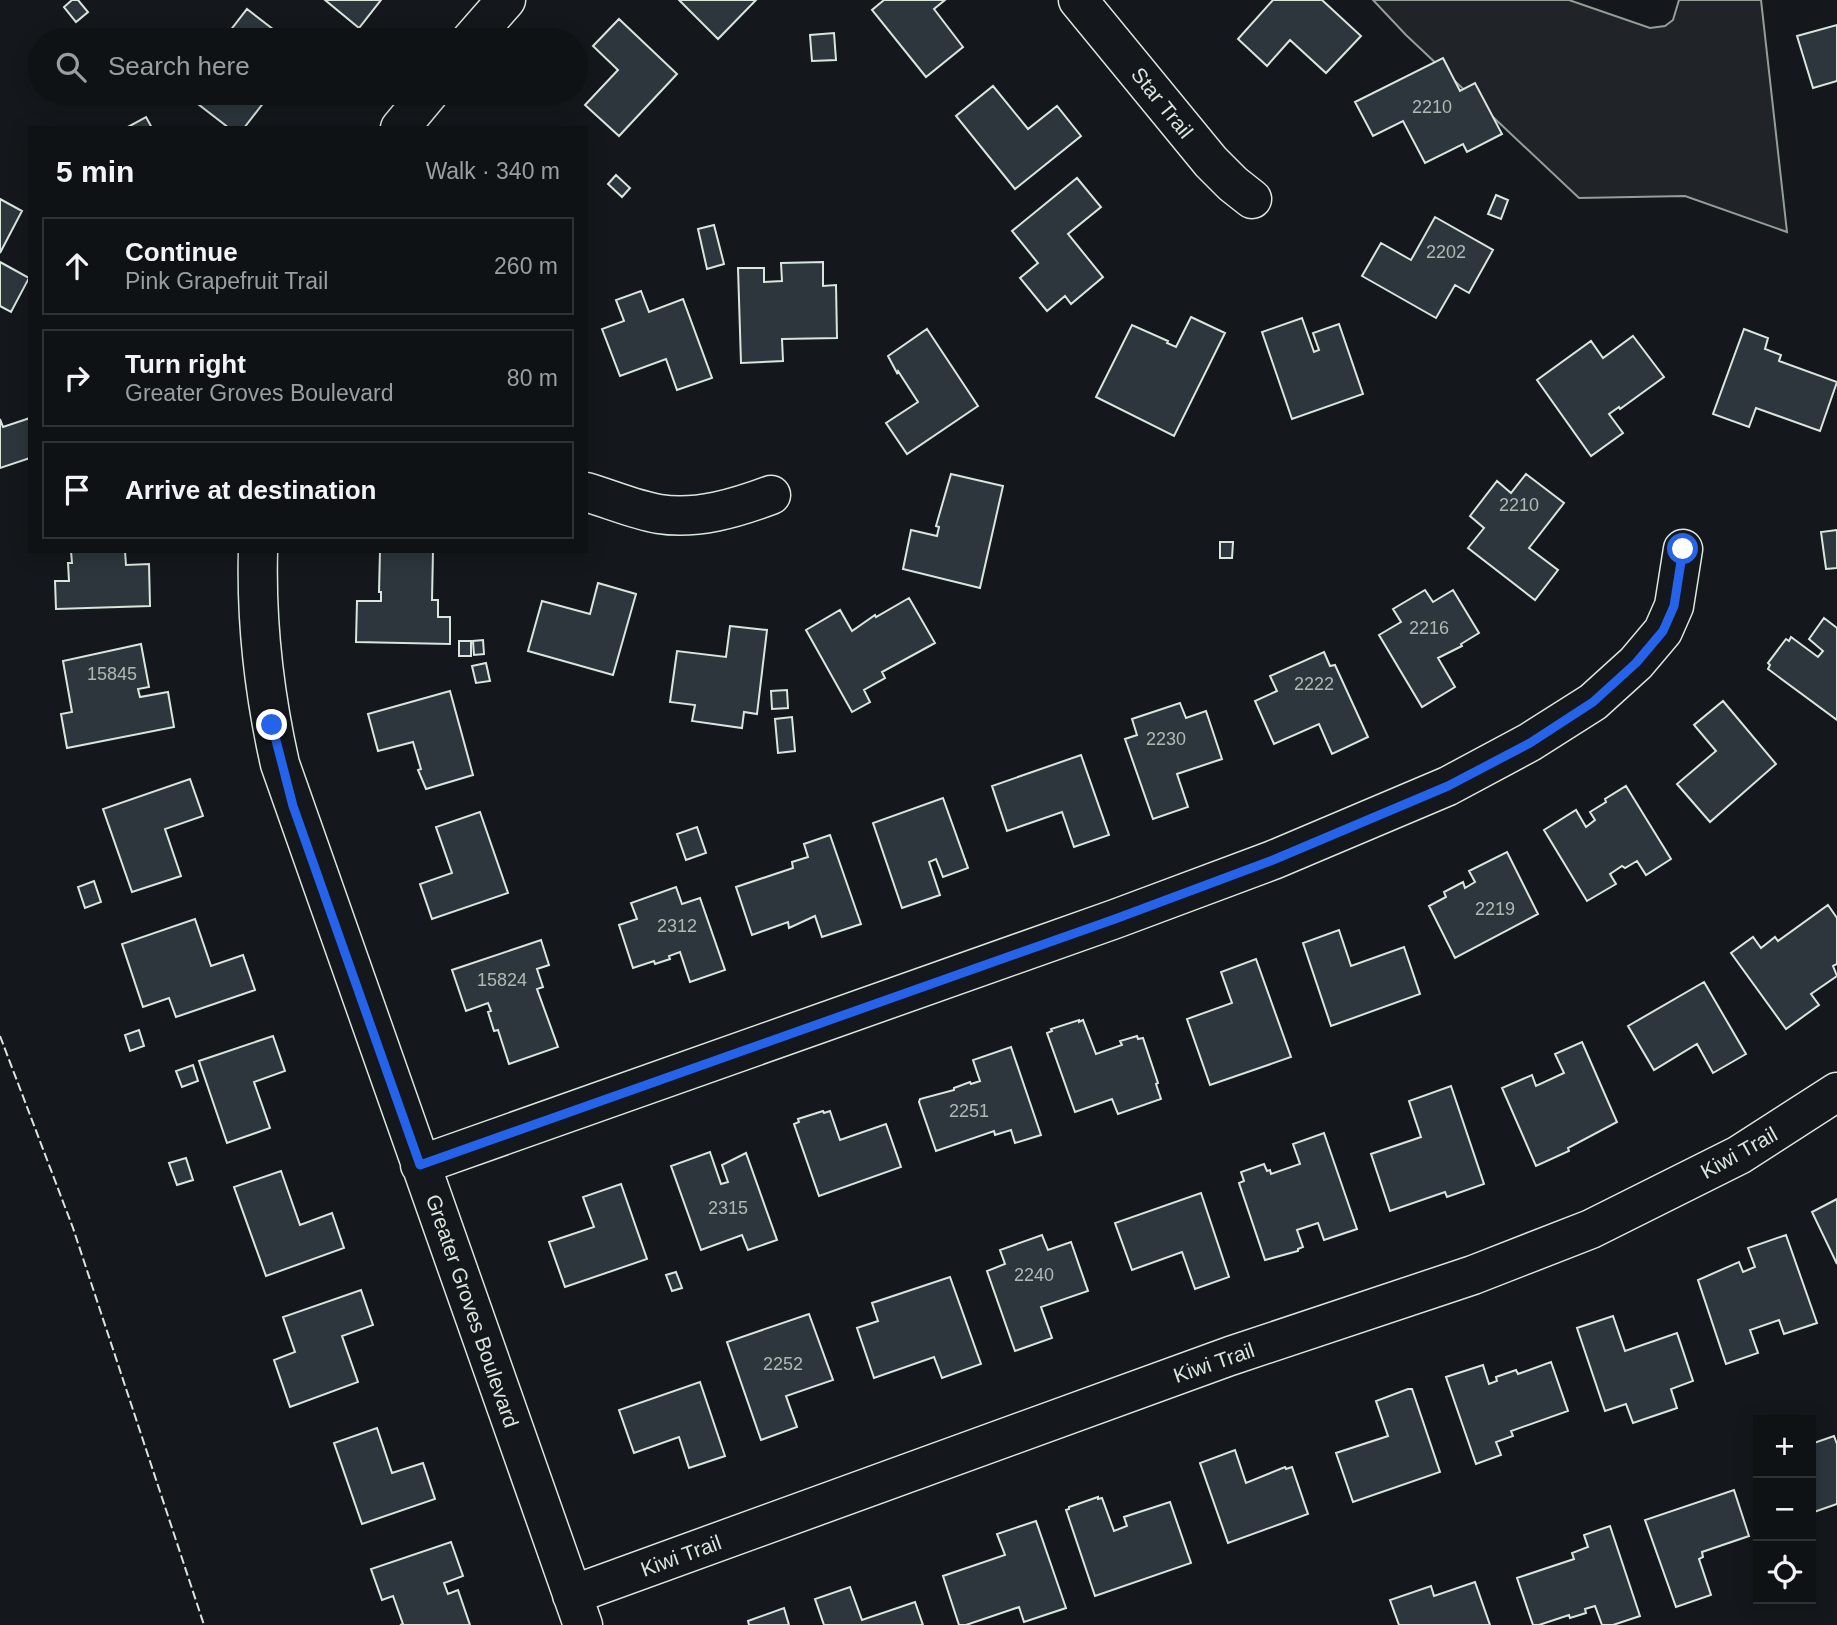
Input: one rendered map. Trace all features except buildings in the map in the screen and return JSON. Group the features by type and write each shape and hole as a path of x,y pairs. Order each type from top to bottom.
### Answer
{"street":[{"path":"482,28 506,0"},
{"name":"Star Trail","path":"1078,0 1211,162 1252,199"},
{"path":"403,126 419,105"},
{"path":"588,493 659,514 688,516 719,511 771,495"},
{"path":"420,1165 1115,919 1273,860 1448,786 1530,743 1593,702 1636,663 1663,631 1674,606 1683,549"},
{"name":"Greater Groves Boulevard","path":"258,553 260,647 264,686 280,764 578,1610"},
{"name":"Kiwi Trail","path":"578,1610 1230,1356 1473,1275 1591,1229 1739,1155 1837,1092"}],"shaded area":[{"path":"1373,0 1569,0 1650,28 1665,26 1673,20 1679,0 1761,0 1787,232 1685,196 1579,198 1406,35"}],"fence":[{"path":"0,1036 73,1228 204,1625"}],"route":[{"path":"272,725 293,806 420,1165 1115,919 1273,860 1448,786 1530,743 1593,702 1636,663 1663,631 1674,606 1683,549"}]}
